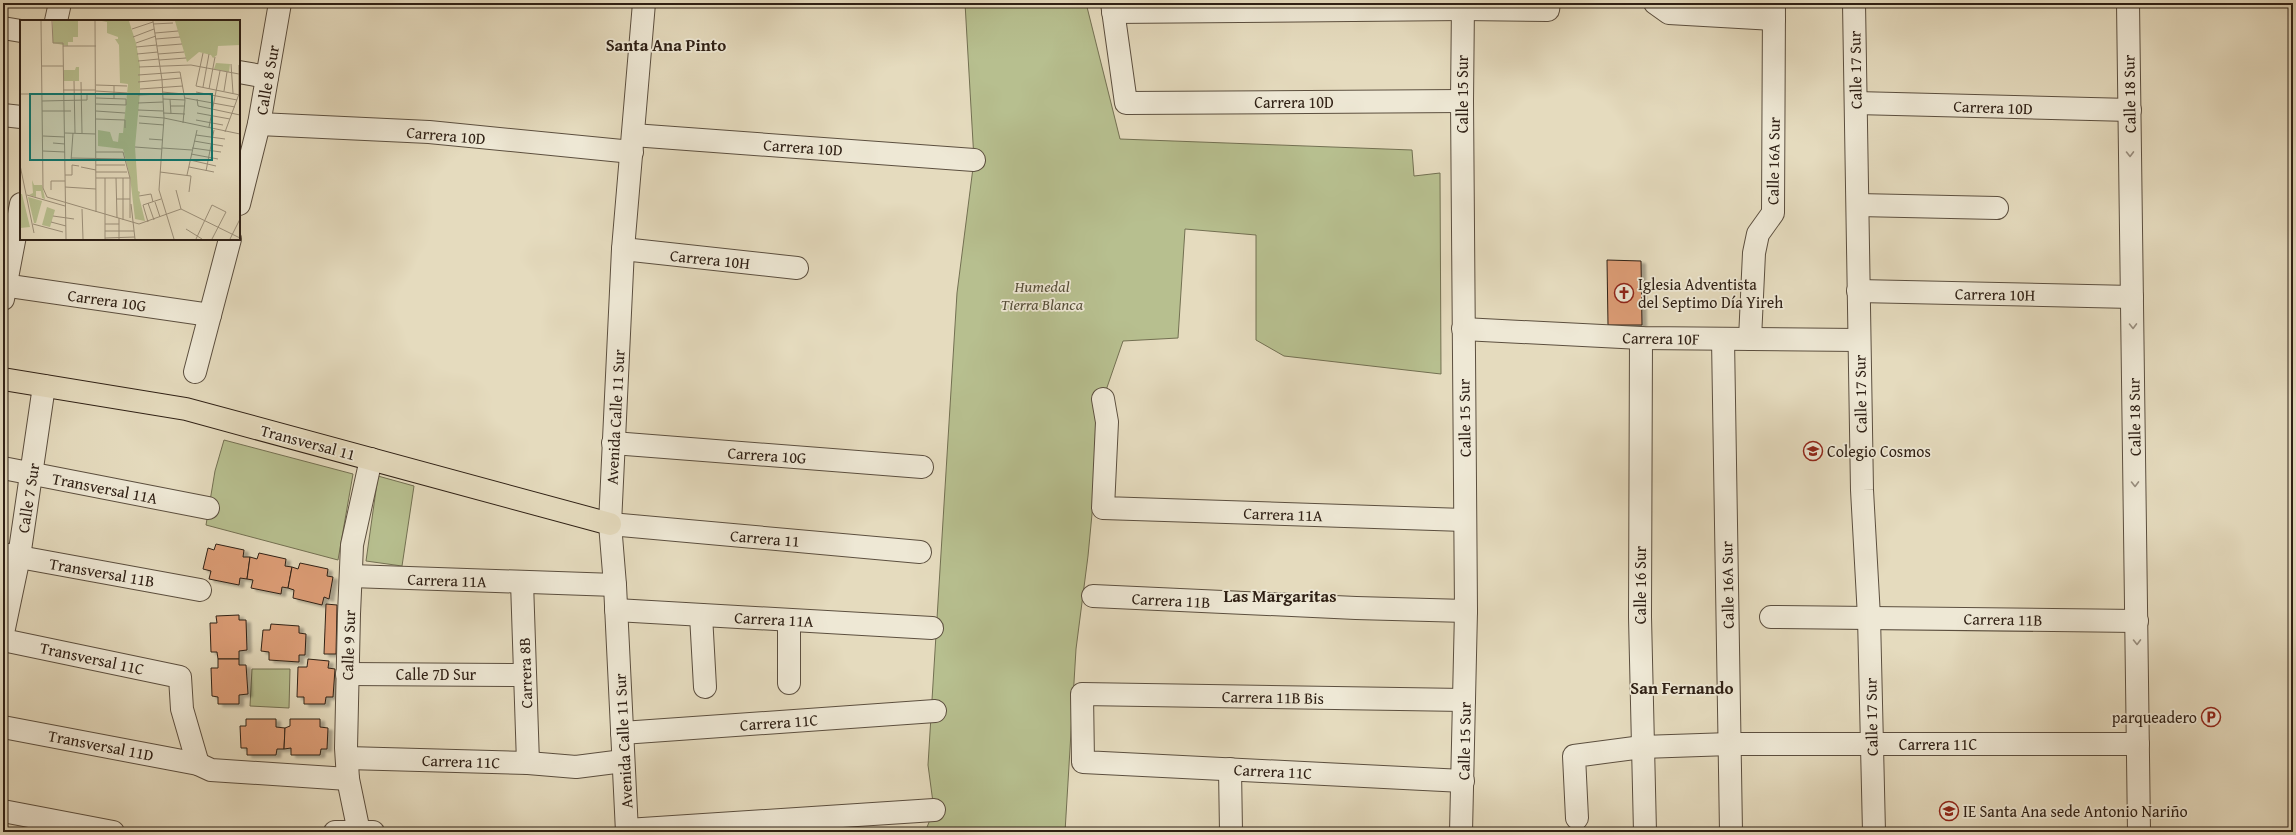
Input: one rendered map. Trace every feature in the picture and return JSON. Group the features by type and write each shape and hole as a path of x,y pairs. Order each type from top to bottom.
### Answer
{"main road":[{"name":"Transversal 11","path":"3,379 186,409 610,524"}],"street":[{"path":"56,20 60,3"},
{"name":"Calle 8 Sur","path":"240,196 245,155 259,124 280,3"},
{"name":"Avenida Calle 11 Sur","path":"627,831 615,585 610,524 623,250 644,3"},
{"path":"1113,8 1463,6 1548,10 1549,3"},
{"path":"1655,3 1669,13 1774,11"},
{"name":"Calle 17 Sur","path":"1854,3 1862,490 1869,617 1874,832"},
{"name":"Calle 18 Sur","path":"2128,3 2139,832"},
{"name":"Calle 15 Sur","path":"1461,832 1466,611 1463,329 1463,6"},
{"name":"Carrera 10D","path":"1113,8 1126,103 1462,101"},
{"name":"Calle 16A Sur","path":"1750,339 1754,252 1758,234 1772,212 1774,11"},
{"path":"3,28 20,31"},
{"path":"240,72 267,78"},
{"name":"Carrera 10D","path":"1856,103 2130,110"},
{"path":"3,115 20,117"},
{"name":"Carrera 10D","path":"259,124 974,160"},
{"path":"3,203 20,205"},
{"path":"1858,205 1997,208"},
{"path":"4,290 20,210"},
{"path":"195,372 229,240"},
{"name":"Carrera 10H","path":"623,250 797,268"},
{"name":"Carrera 10G","path":"4,290 210,315"},
{"name":"Carrera 10H","path":"1858,291 2132,297"},
{"name":"Carrera 10F","path":"1463,329 1641,338 1859,340"},
{"name":"Calle 16 Sur","path":"1641,338 1640,617 1645,832"},
{"name":"Calle 16A Sur","path":"1723,339 1731,832"},
{"name":"Calle 7 Sur","path":"3,633 11,556 32,474 44,386"},
{"name":"Carrera 11A","path":"1103,399 1107,422 1103,508 1464,520"},
{"name":"Carrera 10G","path":"613,443 922,467"},
{"name":"Calle 9 Sur","path":"364,832 347,768 347,674 352,545 371,459"},
{"name":"Transversal 11A","path":"3,468 208,508"},
{"name":"Carrera 11","path":"610,524 920,552"},
{"name":"Transversal 11B","path":"11,556 200,590"},
{"name":"Carrera 11A","path":"351,576 615,585"},
{"name":"Carrera 8B","path":"522,582 528,763"},
{"name":"Carrera 11B","path":"1093,596 1356,608 1466,611"},
{"name":"Carrera 11A","path":"616,610 932,628"},
{"path":"701,615 705,687"},
{"name":"Carrera 11B","path":"1771,617 2137,621"},
{"path":"789,620 789,683"},
{"name":"Transversal 11C","path":"3,640 180,677 182,709 198,764"},
{"name":"Calle 7D Sur","path":"347,674 525,675"},
{"name":"Carrera 11B Bis","path":"1083,762 1082,694 1464,700"},
{"name":"Carrera 11C","path":"622,733 936,712"},
{"name":"Transversal 11D","path":"3,727 198,764"},
{"name":"Carrera 11C","path":"1577,818 1574,756 1642,747 1730,744 2138,744"},
{"name":"Carrera 11C","path":"347,768 528,763 576,767 623,761"},
{"name":"Carrera 11C","path":"1083,762 1463,780"},
{"path":"198,764 211,770 347,768"},
{"path":"1230,769 1231,832"},
{"path":"627,831 934,810"},
{"path":"3,811 113,832"},
{"path":"335,832 364,832"}],"green space":[{"name":"Humedal Tierra Blanca","path":"965,3 1086,3 1120,139 1412,150 1414,176 1440,173 1441,374 1284,356 1256,340 1256,235 1185,229 1178,338 1123,341 1103,399 1088,556 1076,649 1065,832 925,832 934,810 928,765 957,293 974,160"},
{"path":"2291,142 2293,142 2293,224 2290,224"},
{"path":"2289,375 2293,375 2293,447 2291,447"},
{"path":"224,440 353,474 338,560 206,525 215,471"},
{"path":"378,476 414,486 402,566 366,561"},
{"path":"252,669 290,669 289,708 250,706"}],"building":[{"name":"Iglesia Adventista del Septimo Día Yireh","path":"1607,260 1641,261 1642,325 1608,325"},
{"path":"216,544 244,550 243,557 250,557 247,579 240,578 239,585 209,579 211,571 203,569 208,548 214,550"},
{"path":"259,553 286,559 285,566 292,567 288,588 282,587 281,594 251,588 253,580 247,579 250,557 257,559"},
{"path":"300,563 328,569 327,576 333,577 329,599 324,597 322,605 293,598 294,590 288,588 292,567 298,569"},
{"path":"326,604 337,605 336,654 324,654"},
{"path":"239,615 239,620 246,620 247,650 239,651 239,659 218,659 217,652 211,652 210,623 217,623 216,616"},
{"path":"271,624 299,626 299,633 306,634 305,655 299,655 299,662 269,660 269,652 261,651 263,630 270,630"},
{"path":"218,659 239,659 239,665 246,665 248,694 239,695 239,704 218,704 218,697 212,696 211,668 218,668"},
{"path":"308,659 329,661 328,668 335,669 333,697 326,697 325,704 304,704 304,697 297,697 298,667 307,667"},
{"path":"246,719 276,719 276,727 285,728 284,749 277,749 276,755 247,755 247,748 241,748 240,726 246,726"},
{"path":"290,719 320,719 320,727 328,728 327,749 321,749 320,755 291,755 291,748 284,749 285,728 290,726"}],"place":[{"name":"Iglesia Adventista del Septimo Día Yireh","path":"1624,293"},
{"name":"Colegio Cosmos","path":"1813,451"},
{"name":"parqueadero","path":"2211,717"},
{"name":"IE Santa Ana sede Antonio Nariño","path":"1949,811"}],"district":[{"name":"Santa Ana Pinto","path":"666,44"},
{"name":"Las Margaritas","path":"1280,595"},
{"name":"San Fernando","path":"1682,687"}]}
